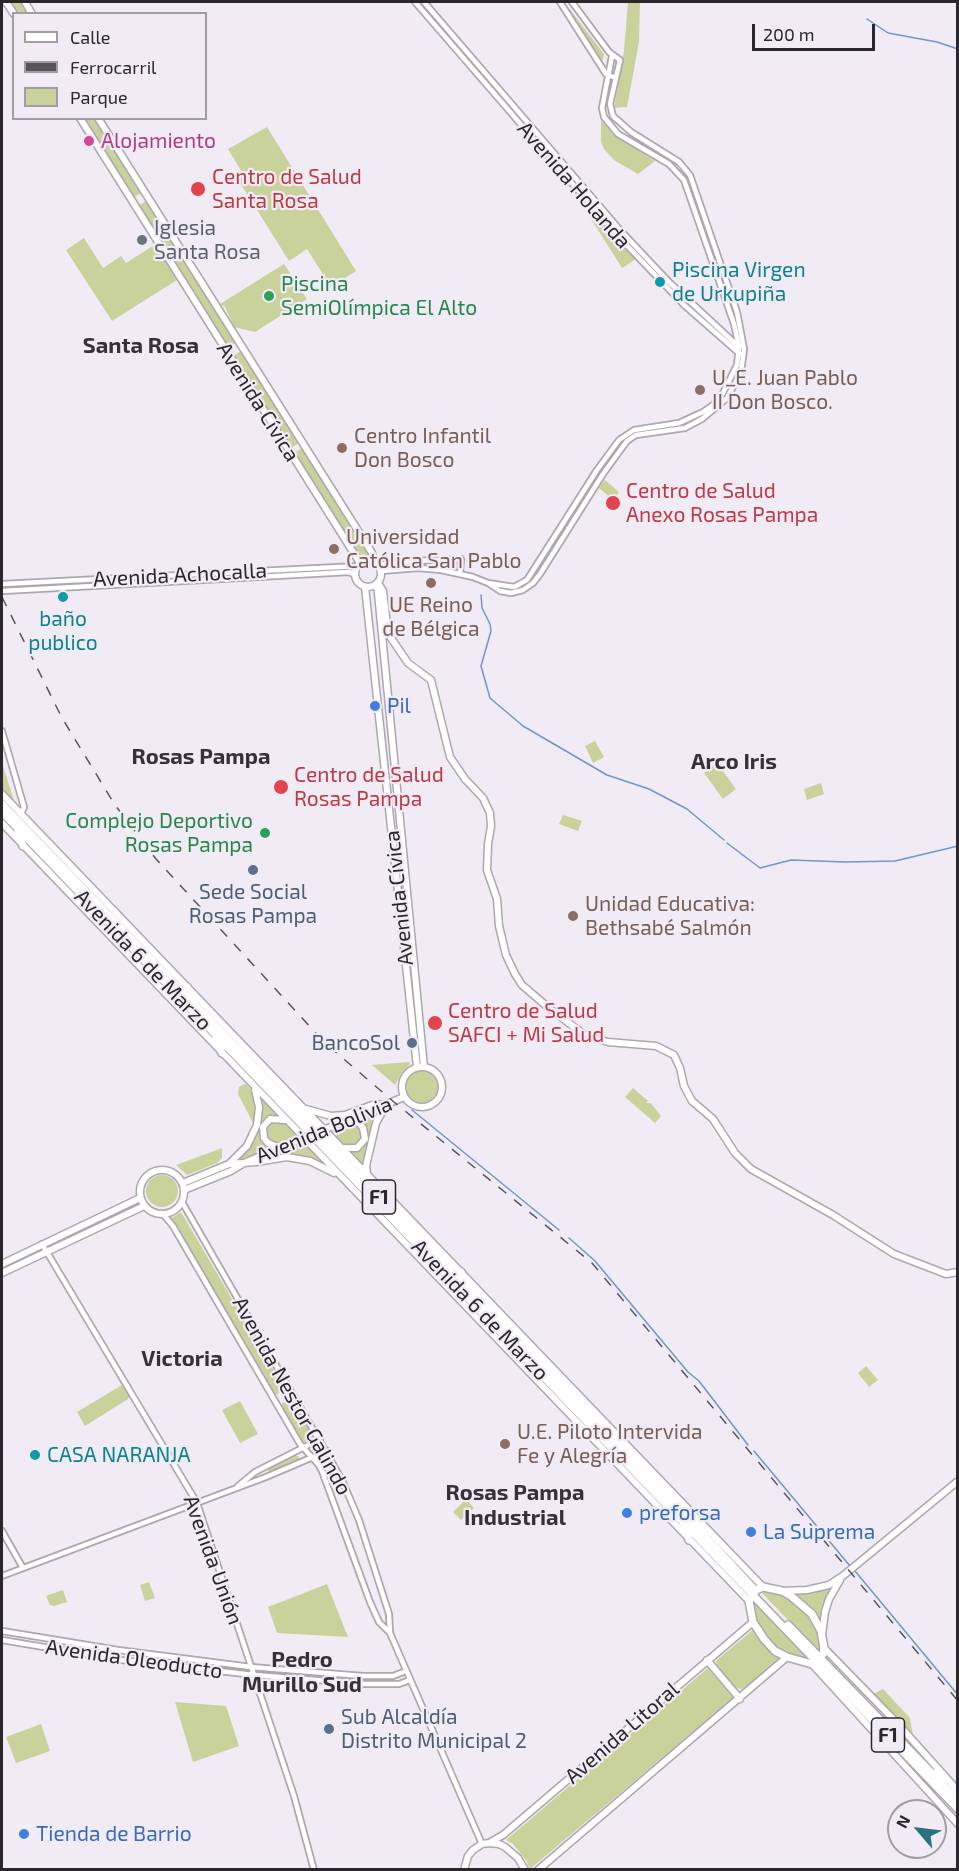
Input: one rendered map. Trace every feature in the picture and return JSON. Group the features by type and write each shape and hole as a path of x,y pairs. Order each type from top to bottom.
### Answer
{"highway":[{"name":"Avenida 6 de Marzo","path":"2,804 474,1295 957,1809"},
{"name":"Avenida 6 de Marzo","path":"2,812 682,1520 755,1593"},
{"path":"16,827 23,846"},
{"path":"187,987 200,1011"},
{"path":"214,1033 222,1053"},
{"path":"461,1272 474,1295"},
{"path":"682,1520 689,1540"},
{"path":"782,1591 806,1608 817,1623 824,1648 816,1661 787,1657 775,1651 753,1622 755,1593 782,1591"},
{"name":"Avenida 6 de Marzo","path":"816,1661 957,1800"},
{"path":"938,1770 945,1787"}],"main road":[{"name":"Avenida Cívica","path":"81,120 359,565"},
{"name":"Avenida Cívica","path":"99,120 372,553 378,566"},
{"path":"378,583 365,587 359,584 355,575 359,565 366,561 378,566 378,583 383,591 391,638 408,663 431,680 450,757 465,779 479,792 490,813 487,870 497,899 499,926 506,955 522,985 585,1035 608,1042 656,1046 674,1055 684,1086 692,1101 713,1119 735,1153 751,1169 833,1215 894,1254 946,1274 957,1272"},
{"name":"Avenida Cívica","path":"378,583 409,918 420,1067"},
{"name":"Avenida Cívica","path":"365,587 420,1067"},
{"name":"Avenida 6 de Marzo","path":"2,794 461,1272 755,1593"},
{"name":"Avenida 6 de Marzo","path":"2,823 689,1540 755,1593"},
{"path":"420,1067 433,1070 439,1076 442,1087 439,1097 430,1105 421,1107 411,1104 404,1097 403,1079 408,1072 420,1067"},
{"path":"229,1164 247,1146 257,1125 258,1096 250,1082"},
{"name":"Avenida Bolivia","path":"183,1186 231,1171 244,1163 404,1097"},
{"path":"302,1107 315,1113 331,1116 345,1115 375,1104 386,1105 376,1123 366,1166 367,1174"},
{"path":"280,1148 268,1143 264,1138 263,1127 270,1119 287,1120"},
{"path":"343,1148 357,1148 365,1139 363,1128 359,1123 351,1120"},
{"path":"244,1163 280,1158 299,1159 322,1166 344,1180"},
{"name":"Avenida Bolivia","path":"183,1186 229,1164 244,1163"},
{"path":"155,1170 168,1170 179,1177 183,1186 182,1202 176,1209 163,1214 153,1212 144,1206 140,1198 142,1182 148,1174 155,1170"},
{"path":"2,1264 140,1198"},
{"path":"2,1273 144,1206"},
{"path":"782,1591 817,1589 829,1585 892,1538 957,1481"},
{"path":"822,1635 829,1599 844,1575"},
{"name":"Avenida Litoral","path":"464,1869 468,1856 475,1848 503,1835 753,1622"},
{"path":"824,1648 957,1791"},
{"path":"538,1869 787,1657"},
{"path":"707,1660 740,1699"},
{"name":"Avenida 6 de Marzo","path":"816,1661 957,1824"},
{"path":"486,1843 506,1847 518,1858 525,1869"}],"street":[{"name":"Avenida Holanda","path":"415,2 614,232 684,305 742,355"},
{"name":"Avenida Holanda","path":"424,2 621,231 670,283 741,348"},
{"path":"560,2 608,76 616,78"},
{"path":"378,566 418,568 460,574 488,583 514,587 527,580 616,443 634,430 687,420 708,408 727,387 742,355 733,298 690,176 679,162 631,132 615,119 610,108 620,60 612,56 572,2"},
{"path":"612,56 602,108 607,123 618,134 669,164 684,180 741,348"},
{"path":"378,566 414,561 461,560 460,574"},
{"name":"Avenida Achocalla","path":"2,584 359,565"},
{"name":"Avenida Achocalla","path":"3,591 349,572 355,575"},
{"path":"2,584 3,591"},
{"path":"2,731 24,807 21,814"},
{"name":"Avenida Nestor Galindo","path":"182,1202 342,1480 358,1520 389,1614 390,1634"},
{"name":"Avenida Nestor Galindo","path":"163,1214 173,1226 303,1448 322,1471 370,1602 379,1622 390,1634 486,1843"},
{"name":"Avenida Unión","path":"42,1244 197,1503 294,1796 314,1869"},
{"path":"236,1487 255,1472 320,1439"},
{"path":"2,1576 197,1503 327,1451"},
{"path":"2,1531 23,1568"},
{"name":"Avenida Oleoducto","path":"2,1631 118,1650 251,1666 363,1676 393,1676 406,1671"},
{"name":"Avenida Oleoducto","path":"2,1640 140,1662 254,1675 365,1684 399,1684 410,1680"}],"green space":[{"path":"9,2 21,2 28,12 16,12"},
{"path":"628,2 640,2 639,42 627,107 614,108 624,50"},
{"path":"568,7 604,54 601,66 566,9"},
{"path":"84,120 95,120 141,193 133,198"},
{"path":"601,120 613,134 655,161 638,174 614,160 601,142"},
{"path":"267,127 356,271 331,287 307,249 289,261 237,178 243,174 228,149"},
{"path":"146,201 236,343 227,348 138,206"},
{"path":"591,210 636,259 622,268 588,214"},
{"path":"84,238 103,268 121,256 126,263 156,244 177,280 112,321 66,250"},
{"name":"Piscina SemiOlímpica El Alto","path":"284,264 307,299 255,332 234,327 225,307 220,304"},
{"path":"241,351 299,443 291,448 233,356"},
{"path":"302,448 368,555 367,557 362,559 359,557 294,453"},
{"path":"605,480 619,492 613,500 599,488"},
{"path":"595,741 604,757 593,763 585,746"},
{"path":"717,763 736,789 723,799 704,773"},
{"path":"3,766 15,804 2,790"},
{"path":"821,783 824,794 807,800 804,789"},
{"path":"563,815 582,821 578,831 559,824"},
{"path":"409,1062 410,1064 395,1085 372,1065"},
{"path":"423,1069 435,1074 440,1086 435,1098 423,1103 411,1098 406,1086 411,1074"},
{"path":"244,1084 254,1094 254,1125 238,1094 239,1087"},
{"path":"633,1088 648,1101 646,1103 651,1103 661,1116 655,1123 625,1097"},
{"path":"260,1096 278,1116 273,1116 261,1128 263,1142 271,1148 238,1160 249,1148 258,1132 261,1115"},
{"path":"381,1111 375,1117 371,1128 363,1166 351,1153 362,1149 368,1140 368,1131 359,1120"},
{"path":"270,1122 283,1122 299,1136 281,1144 274,1144 266,1137 265,1128"},
{"path":"350,1123 361,1129 362,1139 356,1146 345,1146 330,1132"},
{"path":"304,1142 327,1166 291,1155 264,1157"},
{"path":"222,1148 222,1158 217,1163 187,1175 176,1165"},
{"path":"162,1175 173,1180 178,1191 173,1202 162,1207 151,1202 146,1191 151,1180"},
{"path":"181,1212 283,1386 283,1390 276,1395 272,1394 170,1219"},
{"path":"866,1366 878,1380 869,1387 858,1373"},
{"path":"122,1385 129,1396 128,1399 85,1426 77,1412"},
{"path":"288,1399 293,1400 313,1434 312,1438 305,1442 301,1441 281,1408 282,1403"},
{"path":"240,1401 258,1434 240,1443 222,1410"},
{"path":"296,1455 302,1460 270,1473 268,1471 268,1468"},
{"path":"466,1499 474,1508 461,1520 453,1512"},
{"path":"149,1582 155,1598 145,1601 140,1585"},
{"path":"327,1584 348,1637 277,1633 268,1607"},
{"path":"831,1586 823,1604 820,1623 811,1608 793,1593 818,1592"},
{"path":"63,1590 67,1602 50,1605 46,1596"},
{"path":"765,1590 784,1595 806,1612 814,1622 819,1635 820,1653 760,1591"},
{"path":"753,1598 812,1661 800,1660 782,1652 764,1636 753,1613"},
{"path":"754,1629 769,1649 780,1658 745,1688 740,1689 735,1687 716,1662"},
{"path":"708,1668 733,1698 530,1869 513,1844 506,1840"},
{"path":"883,1689 910,1718 913,1736 873,1694"},
{"path":"175,1702 226,1706 239,1746 193,1762"},
{"path":"41,1724 50,1751 16,1763 6,1737"}],"waterway":[{"path":"867,19 888,33 937,42 958,49"},
{"path":"481,595 482,608 491,631 481,666 490,698 523,726 607,775 649,789 687,809 724,840"},
{"path":"727,843 760,868 791,860 895,861 958,846"},
{"path":"412,1110 559,1230"},
{"path":"569,1238 595,1261 688,1372 699,1381 748,1445"},
{"path":"754,1451 850,1566"},
{"path":"855,1571 958,1695"}],"railway":[{"path":"2,597 62,718 115,805 156,859 325,1043 592,1263 958,1701"}],"place":[{"name":"Alojamiento","path":"89,141"},
{"name":"Centro de Salud Santa Rosa","path":"198,189"},
{"name":"Iglesia Santa Rosa","path":"142,240"},
{"name":"Piscina Virgen de Urkupiña","path":"660,282"},
{"name":"Piscina SemiOlímpica El Alto","path":"269,296"},
{"name":"U_E. Juan Pablo II Don Bosco.","path":"700,390"},
{"name":"Centro Infantil Don Bosco","path":"342,448"},
{"name":"Centro de Salud Anexo Rosas Pampa","path":"613,503"},
{"name":"Universidad Católica San Pablo","path":"334,549"},
{"name":"UE Reino de Bélgica","path":"431,583"},
{"name":"baño publico","path":"63,597"},
{"name":"Pil","path":"375,706"},
{"name":"Centro de Salud Rosas Pampa","path":"281,787"},
{"name":"Complejo Deportivo Rosas Pampa","path":"265,833"},
{"name":"Sede Social Rosas Pampa","path":"253,870"},
{"name":"Unidad Educativa: Bethsabé Salmón","path":"573,916"},
{"name":"Centro de Salud SAFCI + Mi Salud","path":"435,1023"},
{"name":"BancoSol","path":"412,1043"},
{"name":"U.E. Piloto Intervida Fe y Alegría","path":"505,1444"},
{"name":"CASA NARANJA","path":"35,1455"},
{"name":"preforsa","path":"627,1513"},
{"name":"La Suprema","path":"751,1532"},
{"name":"Sub Alcaldía Distrito Municipal 2","path":"329,1729"},
{"name":"Tienda de Barrio","path":"24,1834"}],"district":[{"name":"Santa Rosa","path":"141,346"},
{"name":"Rosas Pampa","path":"201,757"},
{"name":"Arco Iris","path":"734,762"},
{"name":"Victoria","path":"182,1359"},
{"name":"Rosas Pampa Industrial","path":"515,1506"},
{"name":"Pedro Murillo Sud","path":"302,1673"}]}
